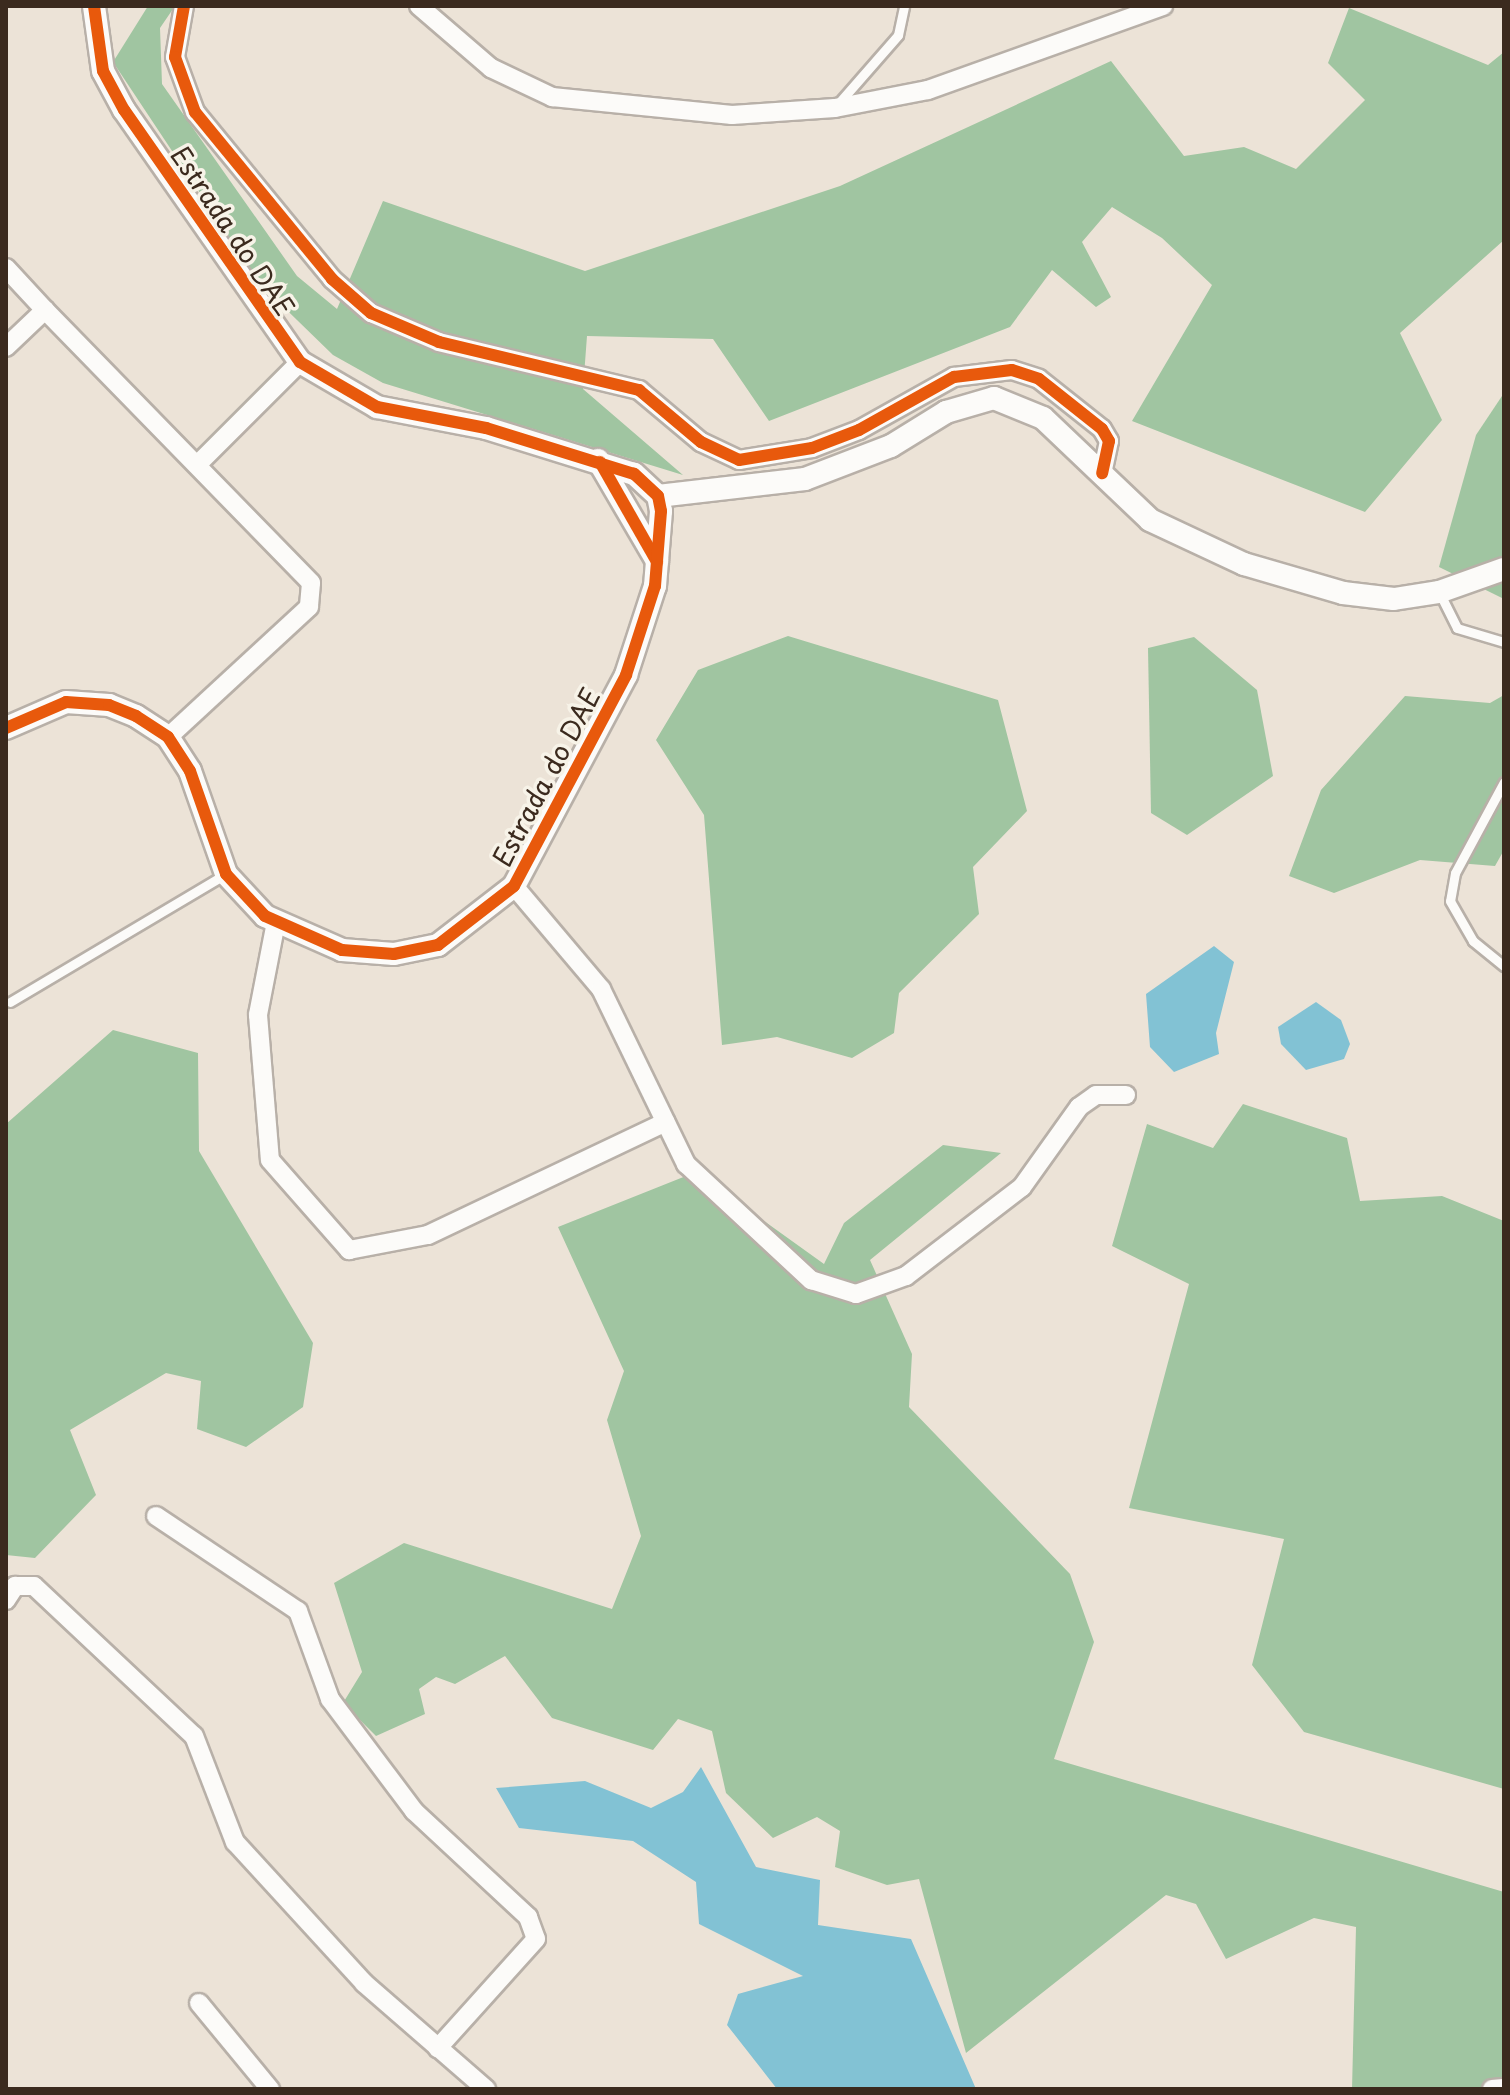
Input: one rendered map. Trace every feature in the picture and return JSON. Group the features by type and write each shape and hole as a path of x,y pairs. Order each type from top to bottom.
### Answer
{"street":[{"name":"Estrada do DAE","path":"6,728 66,702 109,705 168,737 190,771 226,874 276,922 342,950 394,954 438,945 514,886 626,675 657,562 658,496 634,474 598,460 377,407 300,362 124,110 103,71 94,6"},
{"path":"184,6 175,57 195,112 332,279 371,313 439,342 639,390 701,442 739,460 799,451 859,430 954,377 1012,370 1039,379 1102,429 1109,441 1102,473"},
{"path":"419,6 491,68 552,97 732,115 835,108 928,90 1163,6"},
{"path":"6,268 287,553 313,595 292,624 168,737"},
{"path":"6,347 45,310"},
{"path":"197,465 300,362"},
{"path":"658,496 805,479 891,446 946,412 994,398 1043,418 1150,520 1244,564 1343,593 1394,599 1439,592 1504,569"},
{"path":"598,460 657,562"},
{"path":"514,886 601,989 686,1164 756,1235 811,1280 856,1294 906,1276 1022,1187 1079,1107 1096,1095 1126,1095"},
{"path":"276,922 258,1015 270,1160 349,1250 428,1235 666,1122"},
{"path":"156,1516 298,1611 330,1699 404,1798 528,1917 536,1939 438,2048"},
{"path":"6,1600 15,1586 34,1586 194,1736 235,1842 364,1983 486,2089"},
{"path":"199,2003 270,2089"},
{"path":"1492,2089 1504,2088"}],"lane":[{"path":"835,108 898,35 904,6"},
{"path":"1439,592 1457,628 1504,642"},
{"path":"1504,782 1455,873 1450,901 1473,941 1504,966"},
{"path":"10,1002 226,874"}],"green space":[{"path":"148,6 175,6 160,28 162,84 297,276 337,309 383,201 585,271 840,186 1111,61 1184,156 1244,147 1296,169 1365,100 1328,63 1349,8 1488,65 1504,52 1504,240 1400,333 1442,420 1365,512 1132,421 1212,285 1162,238 1112,207 1082,242 1111,297 1096,307 1052,270 1010,327 769,421 713,339 587,336 583,389 683,475 383,383 333,355 261,285 113,62"},
{"path":"1504,393 1504,599 1439,567 1476,435"},
{"path":"788,636 998,700 1027,811 973,867 979,914 899,993 894,1033 852,1058 777,1037 722,1045 704,815 656,740 698,670"},
{"path":"1194,637 1257,690 1273,776 1187,835 1151,813 1148,648"},
{"path":"1504,695 1504,850 1495,866 1420,860 1334,893 1289,876 1321,790 1405,696 1490,703"},
{"path":"113,1030 198,1053 199,1151 313,1343 303,1407 246,1447 197,1429 201,1381 166,1373 70,1430 96,1495 35,1558 6,1555 6,1124"},
{"path":"1243,1104 1347,1138 1360,1201 1442,1196 1504,1221 1504,1789 1304,1732 1252,1665 1284,1539 1129,1508 1189,1284 1112,1246 1147,1124 1213,1148"},
{"path":"943,1145 1001,1153 870,1260 912,1354 909,1407 1070,1574 1094,1642 1054,1759 1504,1892 1504,2089 1352,2089 1356,1927 1314,1918 1226,1959 1196,1904 1166,1895 966,2053 919,1879 887,1885 835,1867 840,1831 817,1817 773,1838 726,1793 712,1731 678,1719 653,1750 552,1718 505,1656 455,1684 436,1677 419,1689 425,1714 376,1736 343,1703 362,1672 334,1583 404,1543 612,1609 641,1536 607,1420 624,1371 558,1227 696,1172 824,1264 844,1223"}],"water":[{"path":"1214,946 1234,962 1216,1033 1219,1054 1174,1072 1150,1047 1146,994"},
{"path":"1316,1002 1341,1020 1350,1044 1344,1059 1306,1070 1281,1044 1278,1027"},
{"path":"701,1767 756,1867 820,1880 818,1925 911,1939 976,2089 777,2089 727,2025 738,1994 803,1976 699,1924 696,1882 633,1841 519,1828 496,1788 585,1781 651,1808 683,1792"}],"cycle path":[{"path":"6,728 66,702 109,705 136,716 168,737 190,771 226,874 265,916 342,950 394,954 438,945 514,886 626,675 655,586 661,511 658,496 634,474 486,428 377,407 300,362 124,110 103,71 94,6"},
{"path":"184,6 175,57 195,112 332,279 371,313 439,342 639,390 701,442 739,460 812,448 859,430 954,377 1012,370 1039,379 1102,429 1109,441 1102,473"},
{"path":"600,462 657,562"}]}
